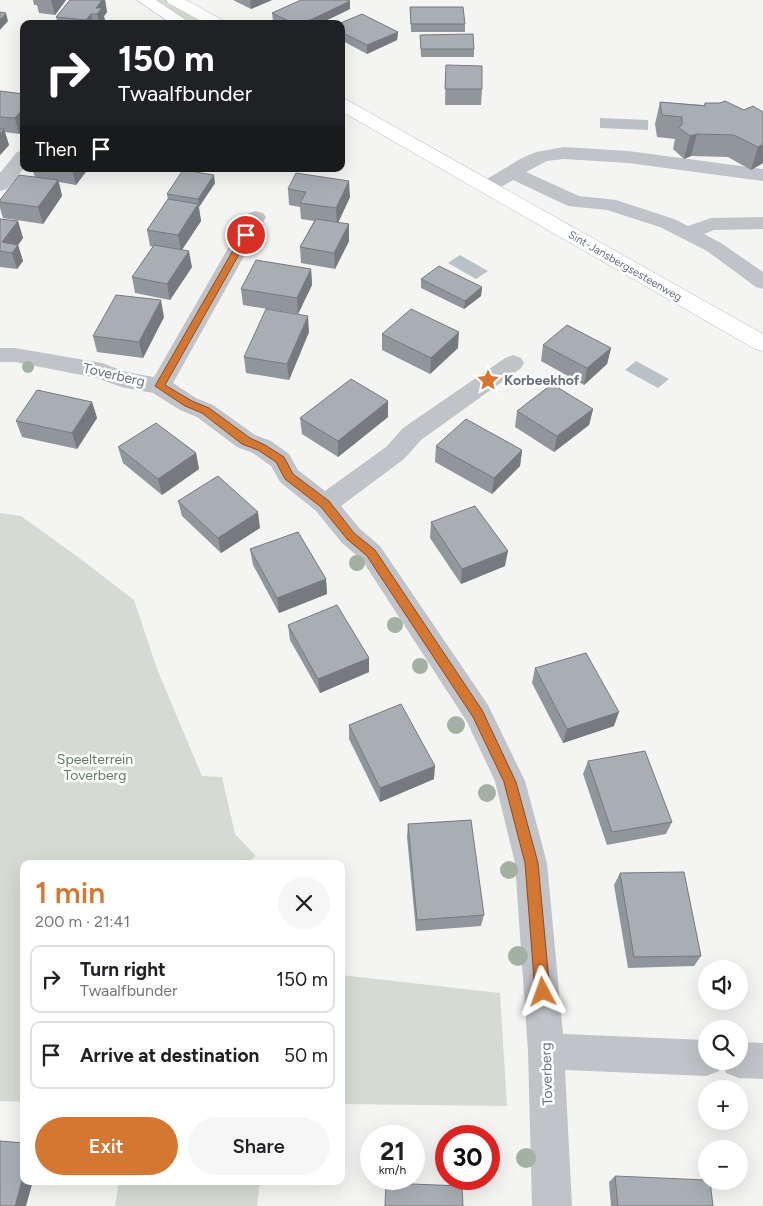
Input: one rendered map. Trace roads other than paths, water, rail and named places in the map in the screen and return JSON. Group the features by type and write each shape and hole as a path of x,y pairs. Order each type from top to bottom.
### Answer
{"main road":[{"path":"145,0 178,20"},
{"path":"174,0 211,20"},
{"name":"Sint-Jansbergsesteenweg","path":"345,106 763,344"}],"street":[{"path":"487,187 543,156 564,153 628,157 763,175"},
{"path":"0,185 20,161"},
{"path":"512,172 575,202 609,204 667,223 714,247 763,282"},
{"path":"160,386 256,216"},
{"path":"687,233 711,224 763,223"},
{"name":"Toverberg","path":"0,355 15,355 102,371 121,379 160,386 188,404 205,410 246,441 262,447 280,460 289,476 325,504 350,536 371,553 478,714 510,782 531,863 546,1051 552,1206"},
{"path":"325,504 395,453 412,434 514,362"},
{"path":"546,1051 698,1058"},
{"path":"748,1060 763,1061"}],"place":[{"name":"Korbeekhof","path":"488,380"}],"park label":[{"name":"Speelterrein Toverberg","path":"95,768"}]}
